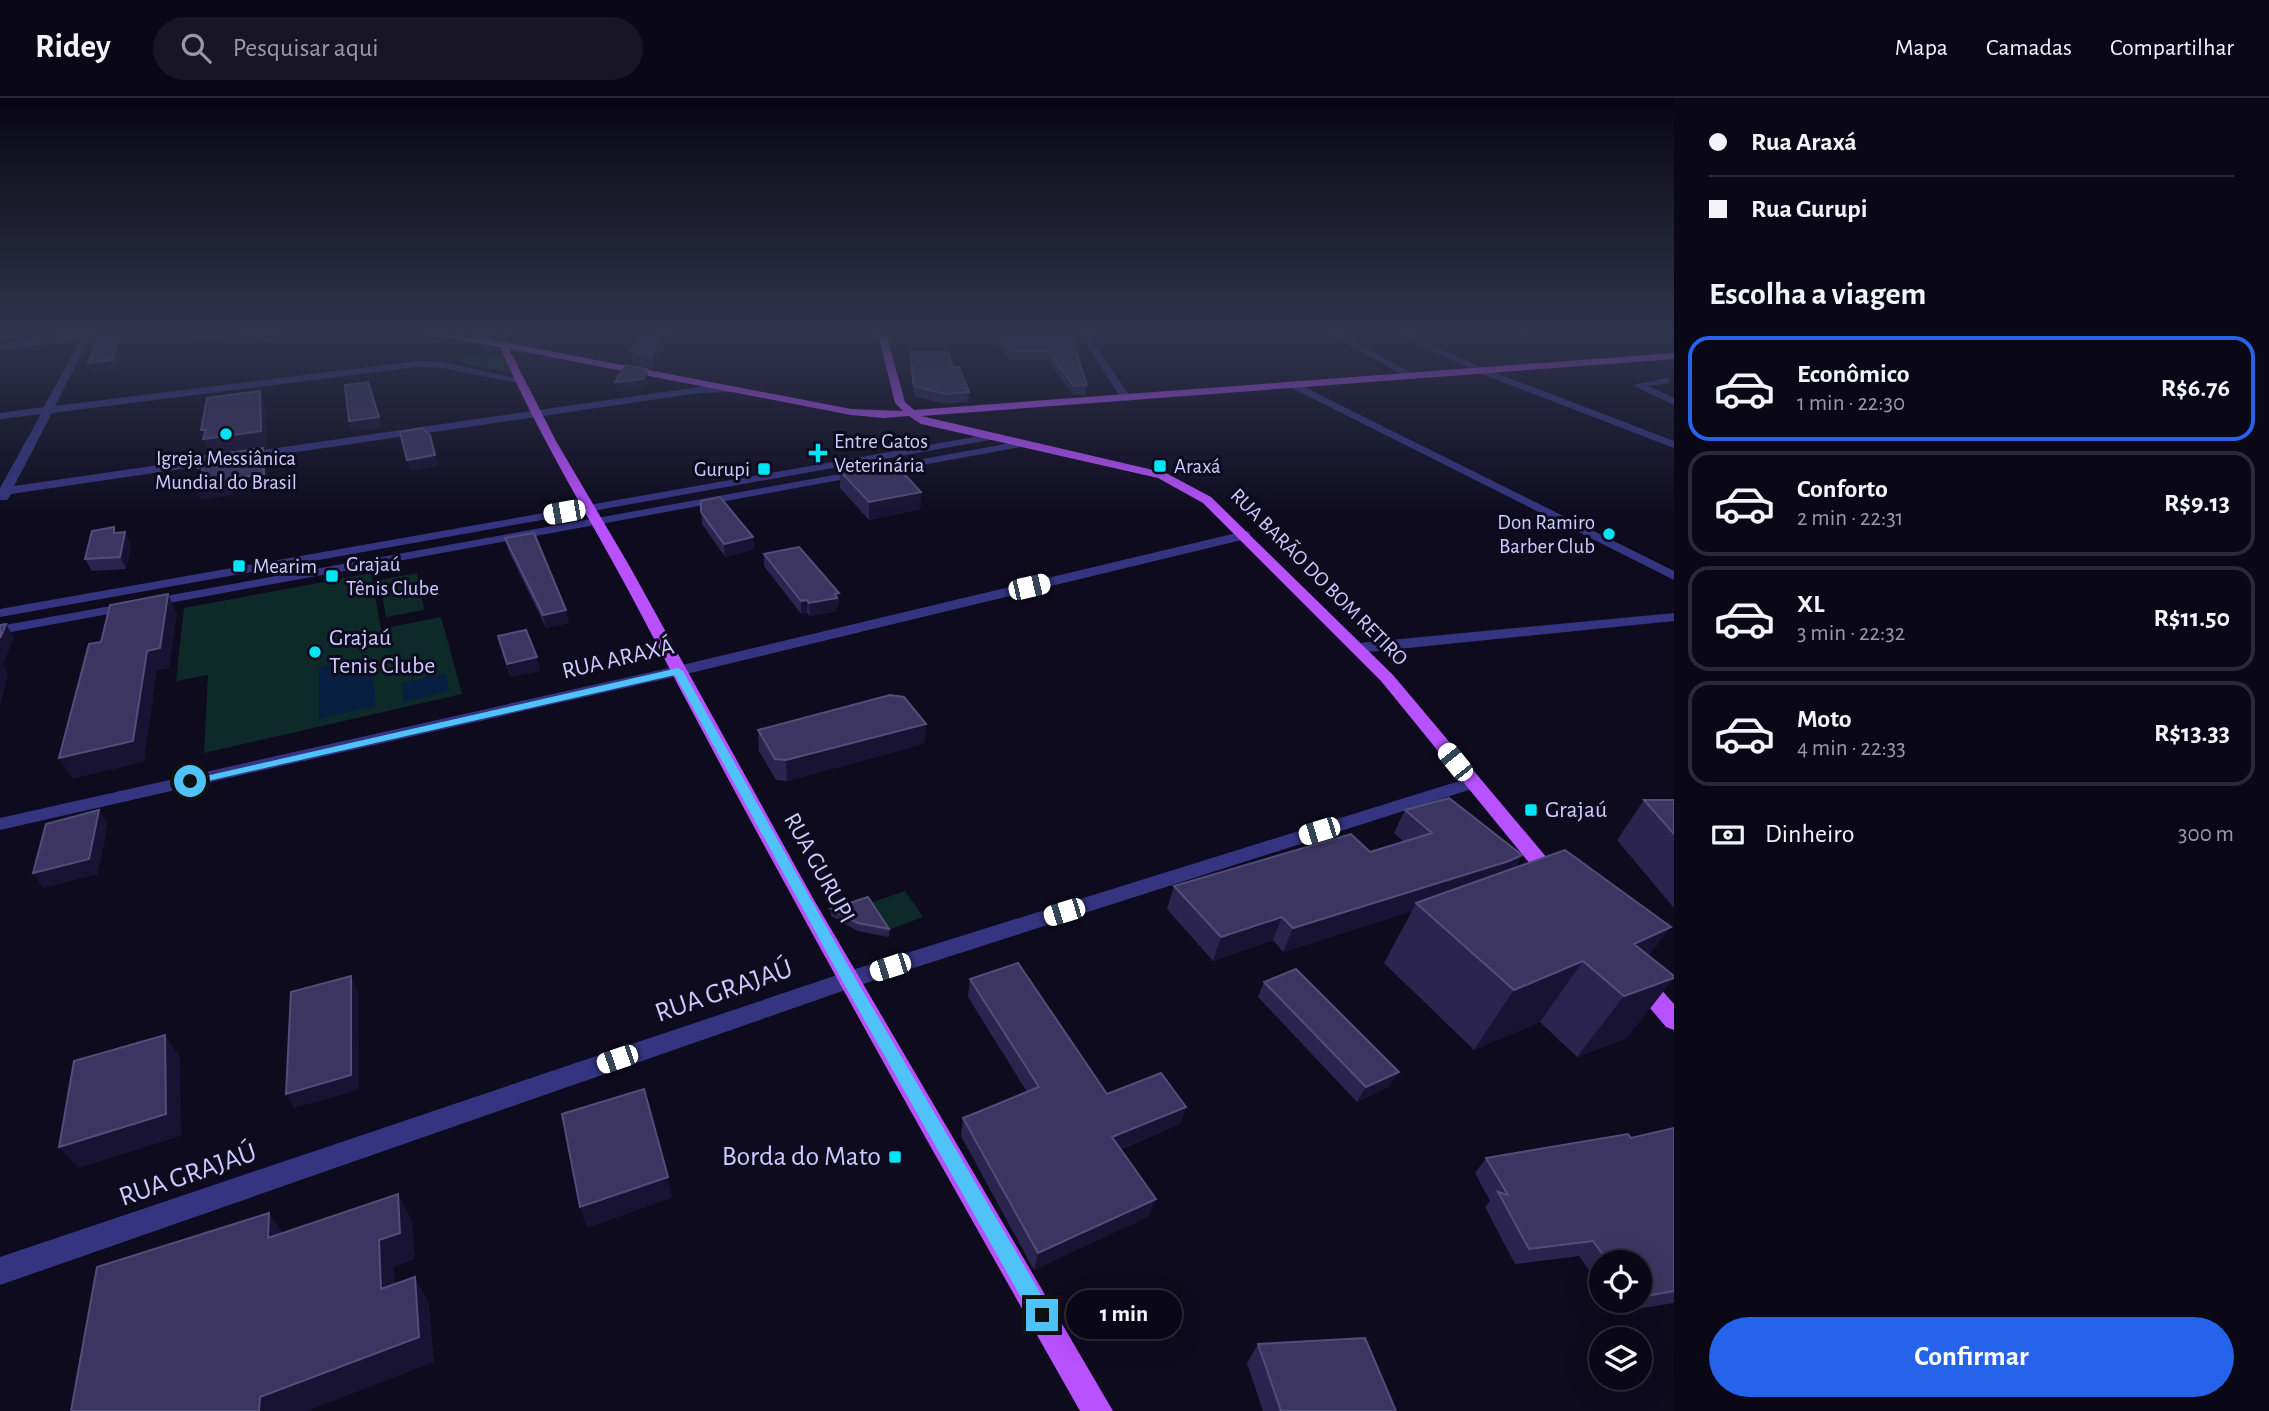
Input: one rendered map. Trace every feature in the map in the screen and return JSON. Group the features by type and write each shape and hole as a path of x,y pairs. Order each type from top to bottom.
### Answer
{"main road":[{"name":"RUA GURUPI","path":"526,394 600,523 678,671 849,980 1097,1411"},
{"name":"RUA BARÃO DO BOM RETIRO","path":"757,394 851,412 911,415 937,427 1162,475 1207,500 1359,648 1563,891"},
{"path":"897,394 911,415 1188,394"},
{"path":"1631,970 1674,1020"}],"street":[{"path":"0,503 55,394"},
{"path":"0,416 173,394"},
{"path":"4,492 670,394"},
{"path":"1124,394 1127,399"},
{"path":"1312,394 1674,576"},
{"path":"1542,394 1674,445"},
{"path":"1657,394 1674,402"},
{"path":"0,613 991,437"},
{"path":"0,630 600,523 1022,444"},
{"name":"RUA ARAXÁ","path":"0,824 678,671 1245,535"},
{"path":"1359,648 1674,617"},
{"name":"RUA GRAJAÚ","path":"0,1271 849,980 1472,783"}],"green space":[{"name":"Grajaú Tenis Clube","path":"371,573 381,629 441,617 462,694 204,753 208,675 176,681 184,608"},
{"path":"417,573 424,610 386,617 380,580"},
{"path":"905,891 923,917 888,930 870,903"}],"water":[{"path":"371,657 376,706 319,719 319,667"},
{"path":"446,673 449,691 403,702 402,683"}],"building":[{"path":"260,394 261,431 203,439 206,430 201,430 207,398"},
{"path":"346,394 372,394 379,417 349,421"},
{"path":"422,428 430,435 435,455 407,460 400,432"},
{"path":"263,448 264,474 228,479 228,484 196,488 203,467 198,468 201,457"},
{"path":"893,462 921,492 869,502 840,471"},
{"path":"720,497 753,537 724,544 701,512 701,501"},
{"path":"114,527 114,533 125,532 120,557 85,559 92,531"},
{"path":"534,533 566,610 543,615 505,538"},
{"path":"799,547 839,593 835,594 837,598 809,603 807,600 801,601 764,554"},
{"path":"168,594 160,648 147,651 133,741 59,758 89,644 101,642 110,605"},
{"path":"6,624 0,638 0,625"},
{"path":"526,630 537,657 507,664 498,636"},
{"path":"890,695 904,697 926,724 786,760 775,759 758,730"},
{"path":"1449,798 1522,855 1293,928 1282,917 1221,937 1174,886 1351,834 1370,852 1432,833 1405,810"},
{"path":"1644,800 1674,800 1674,834"},
{"path":"99,810 89,859 33,873 46,824"},
{"path":"1565,850 1671,927 1634,944 1674,978 1624,996 1583,961 1514,990 1416,903"},
{"path":"868,897 889,929 858,923 831,909"},
{"path":"1018,963 1107,1094 1161,1073 1186,1107 1112,1137 1156,1199 1038,1253 963,1118 1039,1087 970,979"},
{"path":"1296,969 1399,1072 1366,1087 1264,982"},
{"path":"351,976 351,1075 286,1094 291,992"},
{"path":"165,1035 166,1114 59,1147 74,1061"},
{"path":"644,1089 668,1177 580,1207 562,1114"},
{"path":"1674,1128 1674,1291 1652,1295 1652,1250 1599,1250 1593,1241 1529,1249 1498,1192 1508,1195 1486,1158 1628,1134 1631,1138"},
{"path":"398,1194 400,1233 379,1240 381,1289 415,1277 419,1337 260,1397 259,1411 71,1411 97,1267 269,1213 268,1238"},
{"path":"1365,1338 1396,1411 1281,1411 1258,1344"}],"place":[{"name":"Igreja Messiânica Mundial do Brasil","path":"226,434"},
{"name":"Entre Gatos Veterinária","path":"818,453"},
{"name":"Araxá","path":"1160,466"},
{"name":"Gurupi","path":"764,469"},
{"name":"Don Ramiro Barber Club","path":"1609,534"},
{"name":"Mearim","path":"239,566"},
{"name":"Grajaú Tênis Clube","path":"332,576"},
{"name":"Grajaú Tenis Clube","path":"315,652"},
{"name":"Grajaú","path":"1531,810"},
{"name":"Borda do Mato","path":"895,1157"}],"route":[{"path":"190,781 678,671 849,980 1042,1315"}]}
